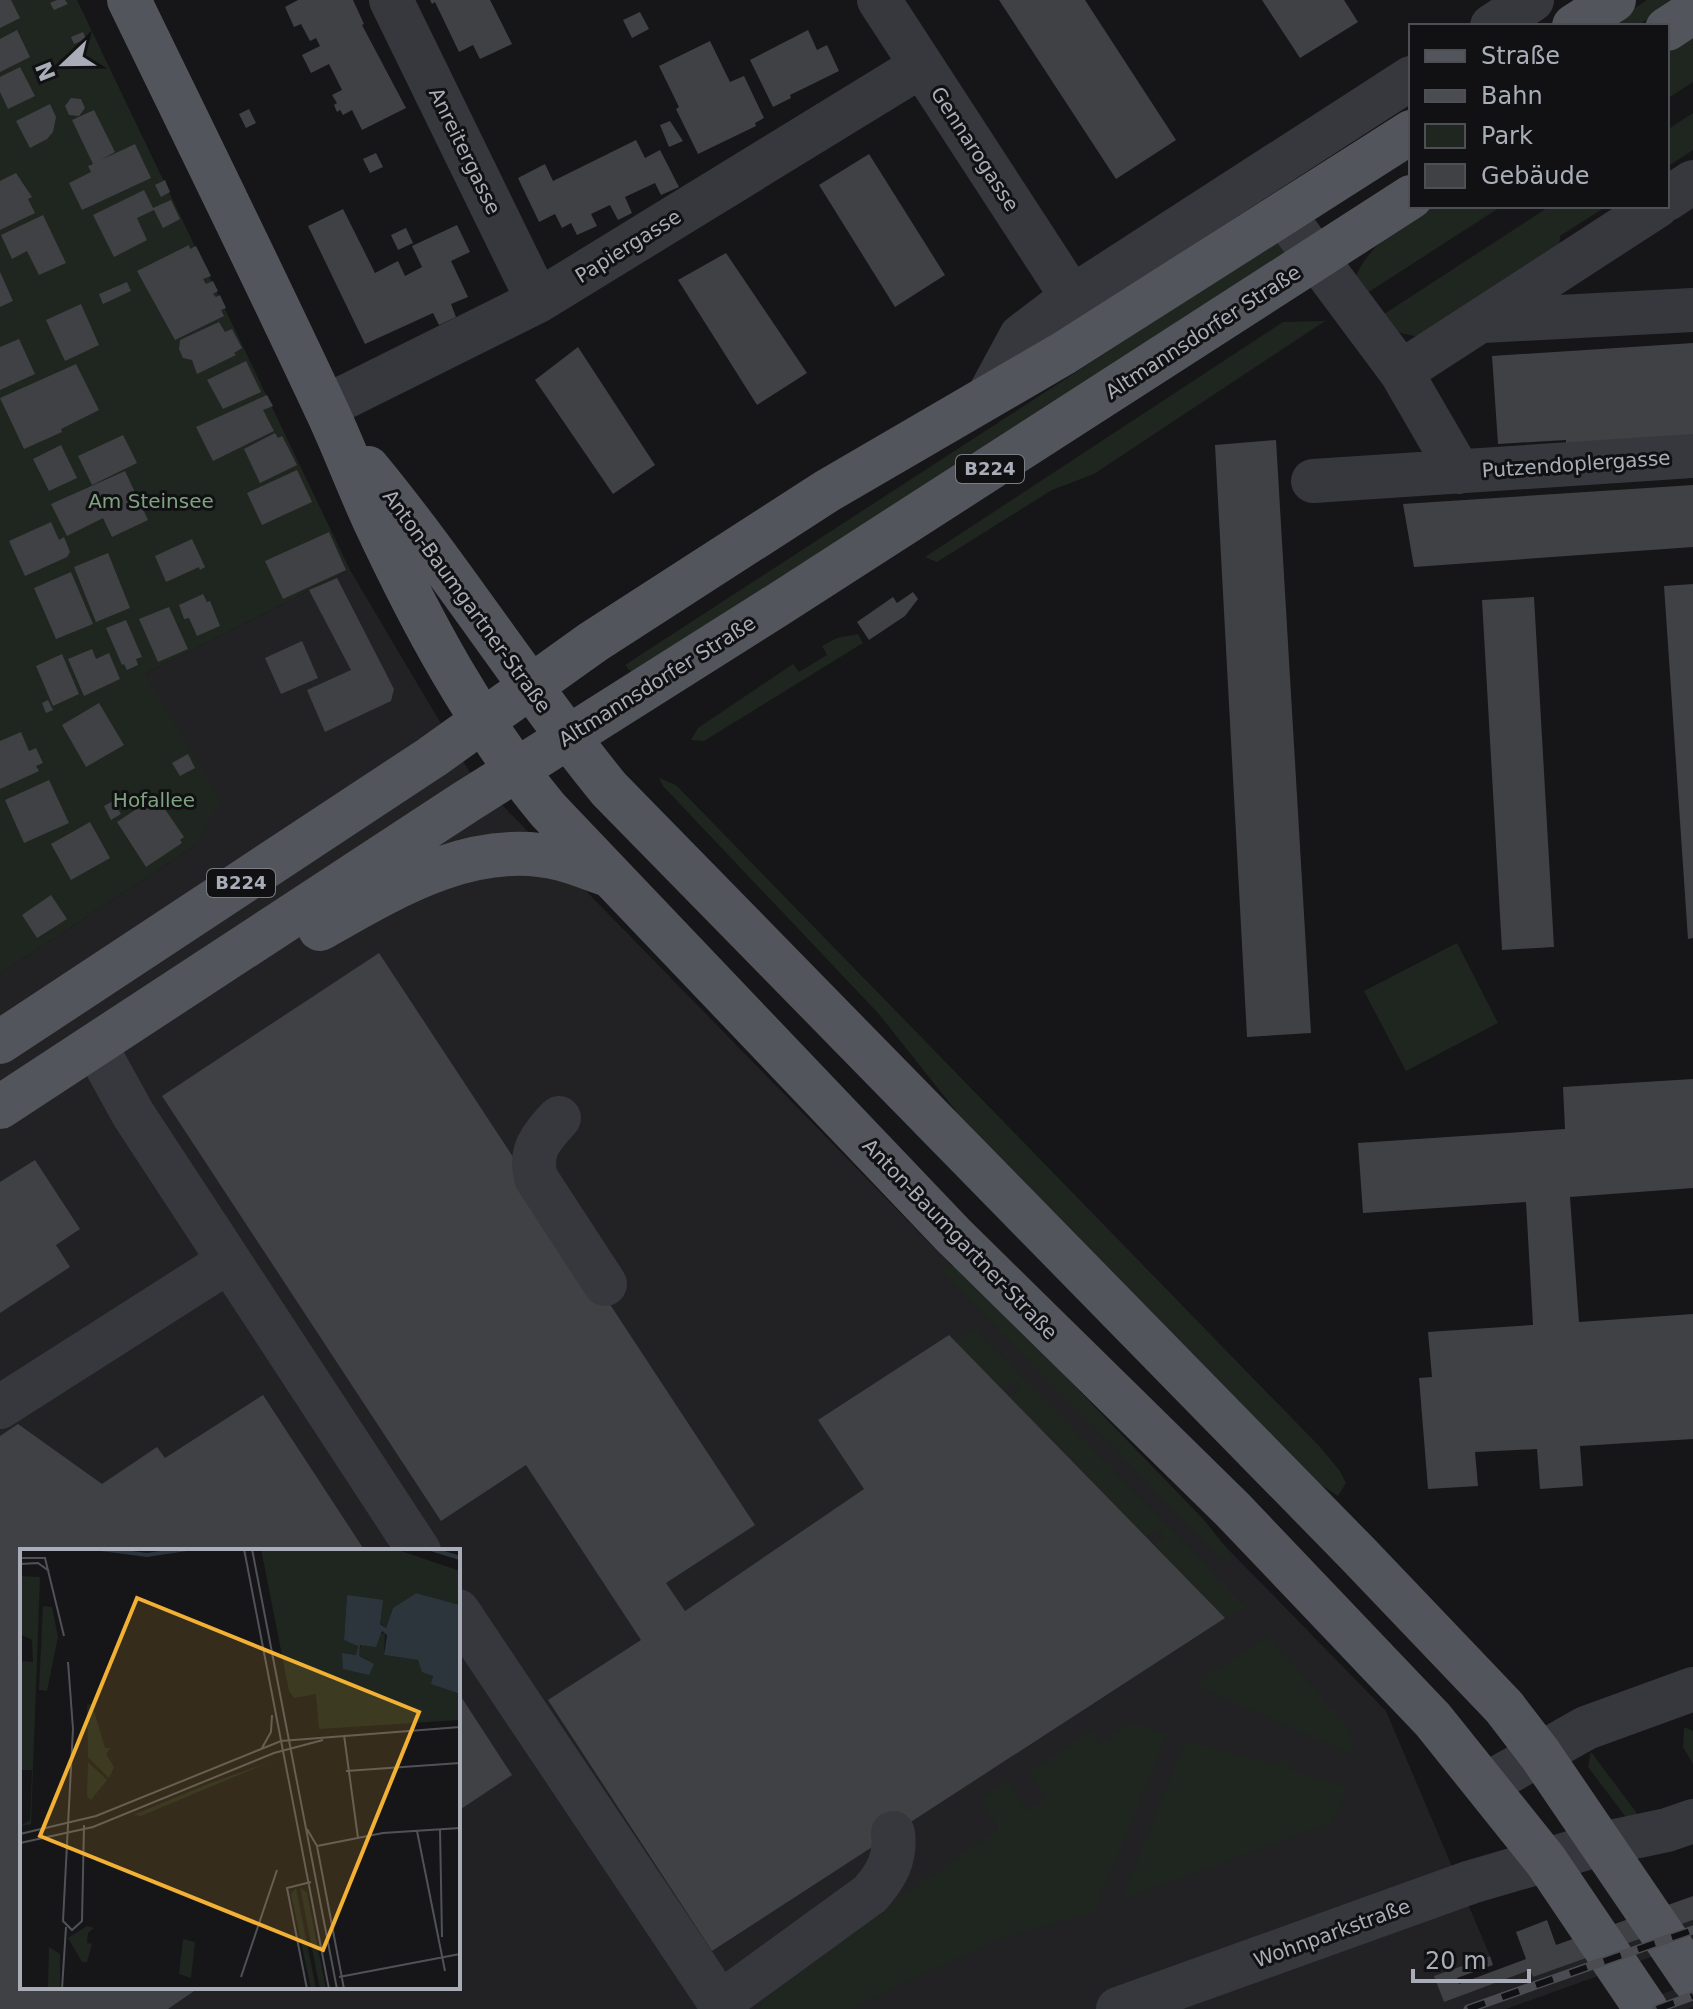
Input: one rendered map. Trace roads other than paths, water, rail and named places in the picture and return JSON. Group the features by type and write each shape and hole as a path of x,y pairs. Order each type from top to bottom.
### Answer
{"main road":[{"name":"Anton-Baumgartner-Straße","path":"129,0 330,418 374,519 446,662 516,771 548,810 954,1236 1233,1510 1433,1720 1546,1861 1646,2009"},
{"path":"1577,24 1614,0"},
{"path":"1669,28 1693,12"},
{"name":"B224","path":"0,1042 482,722 593,642 827,491 988,397 1284,215 1409,133"},
{"name":"Altmannsdorfer Straße","path":"0,1107 566,737 1409,198"},
{"name":"Anton-Baumgartner-Straße","path":"330,418 405,513 566,737 625,806 1504,1707 1540,1754 1693,1979"},
{"path":"181,988 225,984 403,882 486,856 511,854 559,859 612,876"}],"street":[{"name":"Anreitergasse","path":"391,0 538,301"},
{"name":"Gennarogasse","path":"879,0 1072,297"},
{"path":"1495,24 1532,0"},
{"name":"Papiergasse","path":"330,418 538,301 921,66"},
{"path":"988,397 1021,336 1072,297 1409,79"},
{"path":"1669,198 1693,182"},
{"path":"1401,372 1654,208"},
{"name":"Altmannsdorfer Straße","path":"1284,215 1401,372"},
{"path":"1480,321 1693,310"},
{"name":"Putzendoplergasse","path":"1401,372 1459,472"},
{"name":"Putzendoplergasse","path":"1313,481 1693,456"},
{"path":"95,1045 133,1114 418,1549"},
{"path":"559,1118 537,1142 532,1162 536,1178 605,1284"},
{"path":"0,1407 229,1261"},
{"path":"460,1614 722,2006 870,1894 883,1879 891,1862 895,1847 893,1833"},
{"path":"1487,1784 1586,1728 1693,1689"},
{"name":"Wohnparkstraße","path":"1118,2009 1471,1882 1693,1821"}],"railway":[{"path":"1468,2009 1693,1930"},
{"path":"1657,2009 1693,1996"}],"park label":[{"name":"Am Steinsee","path":"151,501"},
{"name":"Hofallee","path":"154,800"}]}
